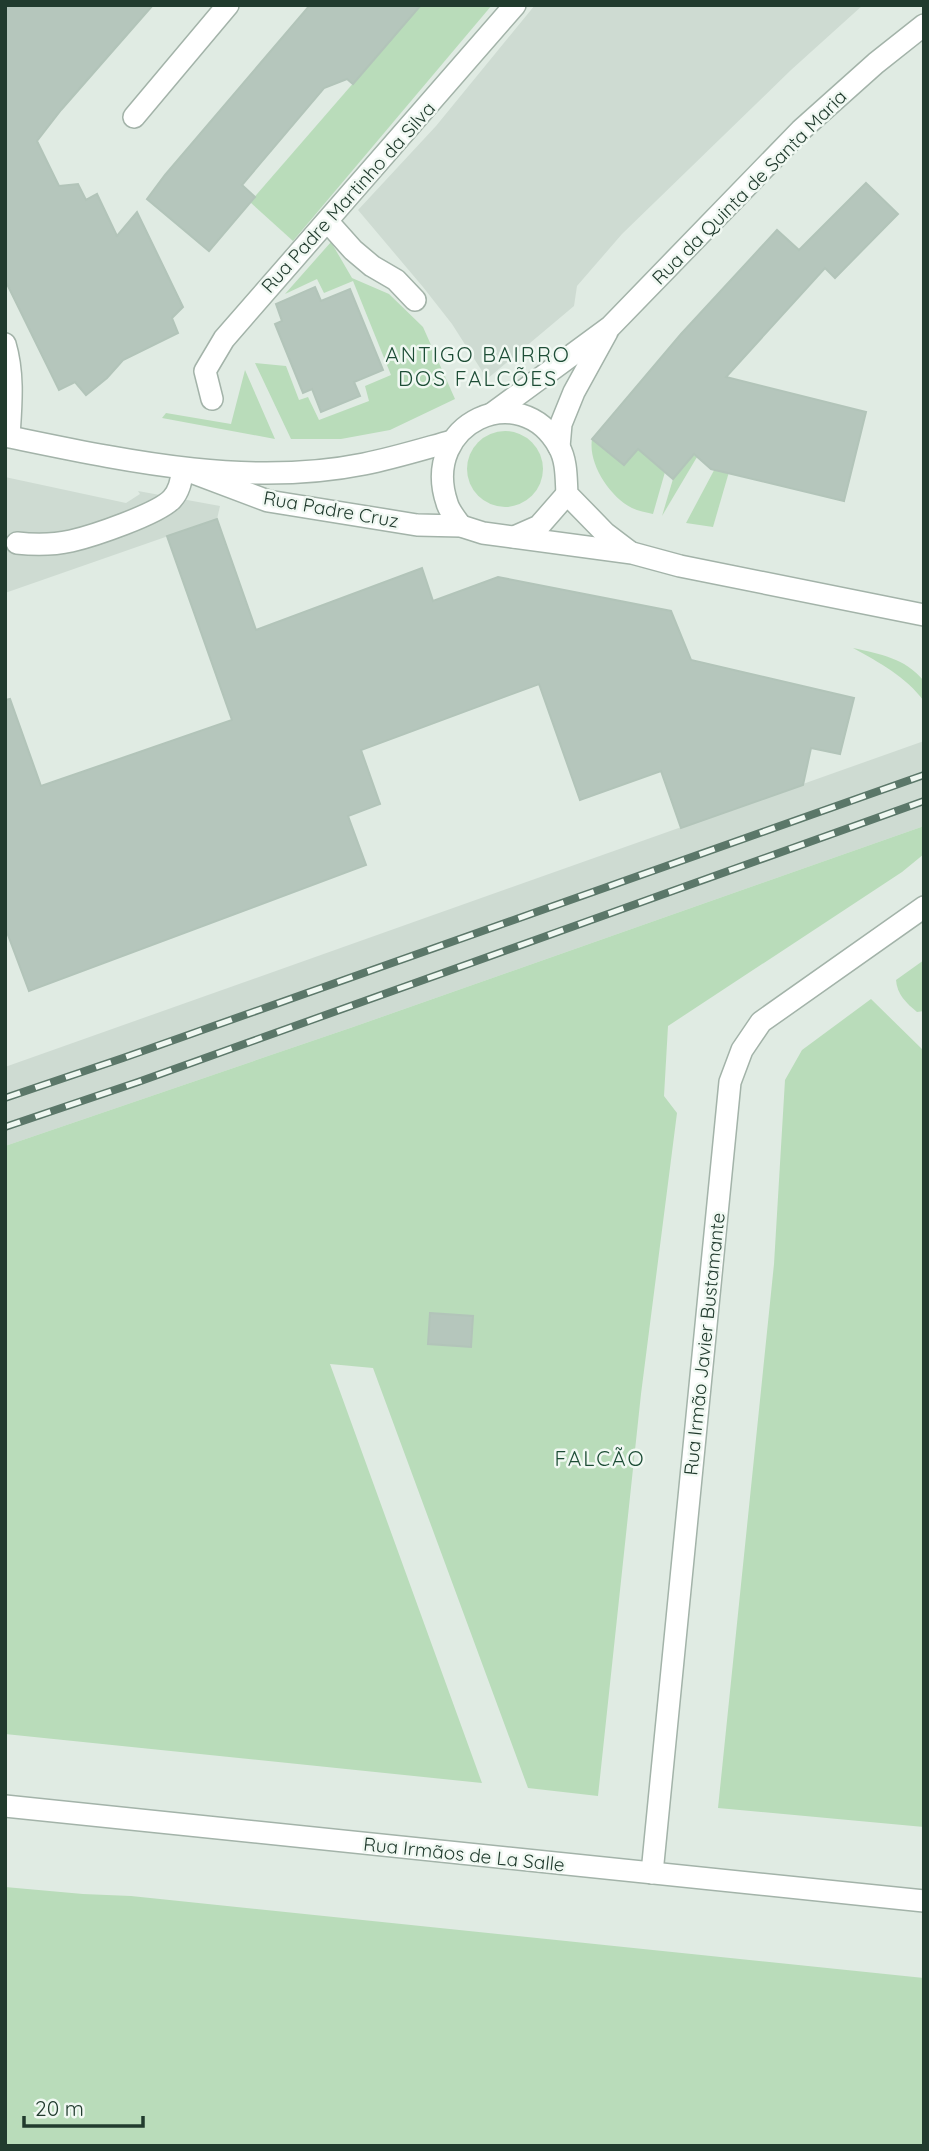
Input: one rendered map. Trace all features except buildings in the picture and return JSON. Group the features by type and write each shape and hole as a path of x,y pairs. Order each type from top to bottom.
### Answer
{"street":[{"path":"134,117 228,5"},
{"name":"Rua Padre Martinho da Silva","path":"212,399 205,371 224,339 515,5"},
{"name":"Rua da Quinta de Santa Maria","path":"494,413 610,327 801,130 924,24"},
{"path":"328,222 353,250 372,266 396,280 415,300"},
{"name":"Rua da Quinta de Santa Maria","path":"559,447 561,424 574,392 610,327"},
{"path":"5,344 10,362 12,394 7,436 183,469 179,489 159,510 72,541 36,545 17,543"},
{"path":"494,413 520,414 543,426 559,447 565,467 567,494 539,526 514,537"},
{"name":"Rua Padre Cruz","path":"183,469 286,472 363,464 452,441 463,427 480,417 494,413"},
{"path":"452,441 443,462 442,485 447,506 461,526"},
{"name":"Rua Padre Cruz","path":"183,469 268,501 417,525 461,526 483,533 632,553 680,566 922,616"},
{"name":"Rua Padre Cruz","path":"567,494 605,533 632,553"},
{"name":"Rua Irmão Javier Bustamante","path":"652,1873 730,1082 742,1050 761,1022 924,907"},
{"name":"Rua Irmãos de La Salle","path":"5,1806 924,1901"}],"shaded area":[{"path":"535,5 863,5 791,70 622,234 577,286 574,306 487,379 452,324 358,210 436,126"},
{"path":"5,477 126,503 140,494 138,491 220,506 217,519 5,593"},
{"path":"924,741 924,826 5,1146 5,1067"}],"green space":[{"path":"421,5 492,5 293,241 250,202"},
{"path":"331,242 352,278 389,294 423,327 455,399 390,430 341,439 291,439 255,363 286,366 299,400 308,397 319,420 369,401 365,386 391,375 353,281 324,293 317,279 285,294"},
{"path":"245,370 275,439 162,418 166,413 231,424"},
{"path":"505,431 519,434 532,442 540,455 543,469 540,483 532,496 519,504 505,507 491,504 478,496 470,483 467,469 470,455 478,442 491,434"},
{"path":"592,439 624,465 638,449 665,472 653,514 632,508 615,496 597,468 593,458"},
{"path":"694,455 697,457 662,516 673,479"},
{"path":"720,459 731,465 713,527 686,523"},
{"path":"853,648 892,658 909,667 924,681 924,701 900,677"},
{"path":"924,826 924,854 902,872 668,1026 664,1096 677,1113 641,1394 598,1796 528,1788 373,1368 330,1364 482,1783 5,1734 5,1146"},
{"path":"924,960 924,1011 917,1012 903,998 896,980"},
{"path":"871,999 924,1051 924,1827 718,1808 774,1264 785,1080 802,1050"},
{"path":"5,1887 131,1896 924,1978 924,2146 5,2146"}],"railway":[{"path":"5,1098 924,775"},
{"path":"5,1127 924,801"}],"district":[{"name":"ANTIGO BAIRRO DOS FALCÕES","path":"478,367"},
{"name":"FALCÃO","path":"600,1459"}]}
